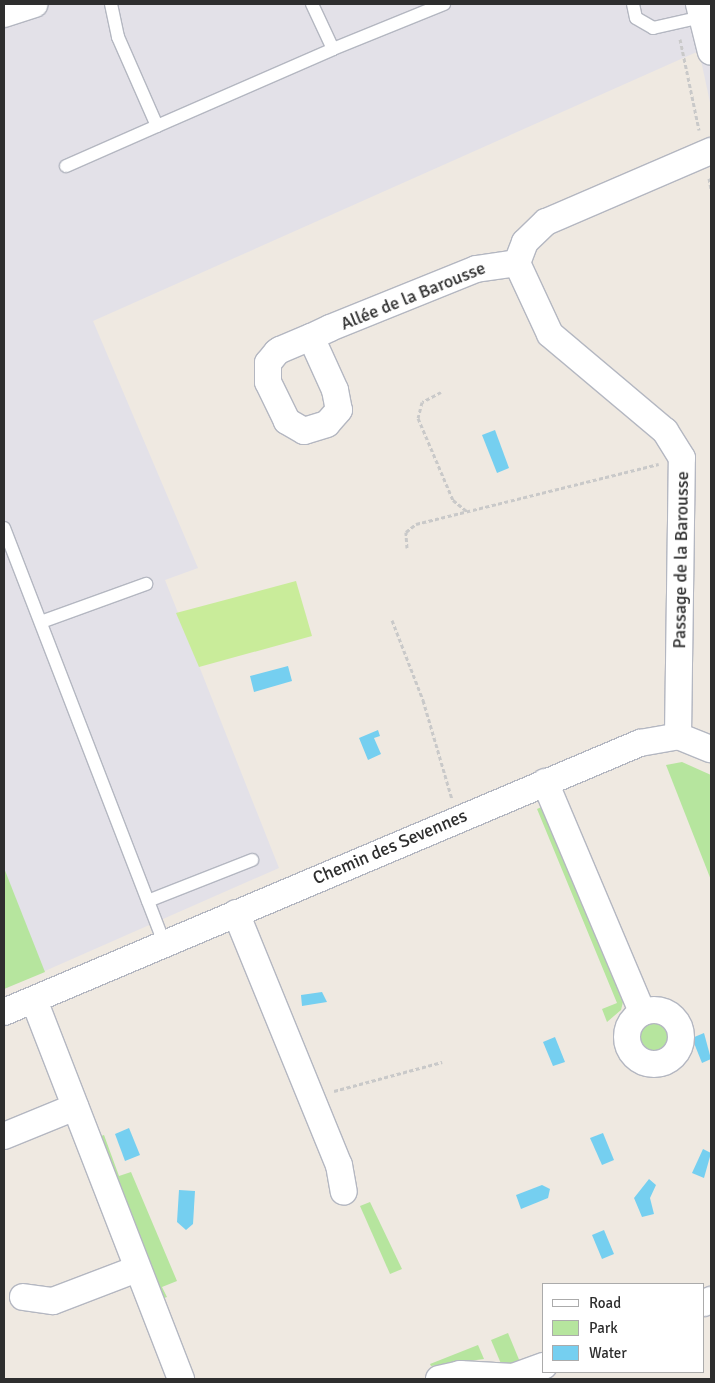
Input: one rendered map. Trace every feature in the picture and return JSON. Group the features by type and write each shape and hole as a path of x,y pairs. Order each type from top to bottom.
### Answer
{"street":[{"path":"4,14 34,4"},
{"path":"701,10 711,52"},
{"path":"517,263 525,242 546,222 708,152"},
{"name":"Allée de la Barousse","path":"311,337 476,269 517,263"},
{"name":"Passage de la Barousse","path":"517,263 550,334 665,431 682,458 678,736"},
{"path":"678,736 711,749"},
{"name":"Chemin des Sevennes","path":"4,1012 164,942 640,743 678,736"},
{"path":"545,782 642,1012"},
{"path":"236,913 309,1097 339,1165 344,1192"},
{"path":"34,1000 181,1379"},
{"path":"659,1010 679,1027 680,1045 666,1072 644,1063 630,1051 629,1025 642,1012 659,1010"},
{"path":"4,1136 75,1107"},
{"path":"24,1298 54,1301 137,1269"},
{"path":"439,1379 460,1374 512,1377 542,1367"}],"lane":[{"path":"111,4 118,37 157,126"},
{"path":"312,4 333,49"},
{"path":"66,166 333,49 444,4"},
{"path":"633,4 636,18 653,28 677,23 701,10"},
{"path":"4,528 164,942"},
{"path":"41,622 146,584"},
{"path":"148,901 252,860"}],"path":[{"path":"677,23 708,152 711,189"},
{"path":"441,392 422,402 418,418 452,500 469,512"},
{"path":"407,548 410,528 682,458"},
{"path":"392,620 423,700 460,818"},
{"path":"309,1097 442,1062"}],"shaded area":[{"path":"4,4 711,4 711,107 699,51 93,321 198,568 165,580 279,868 4,989"}],"green space":[{"path":"296,581 312,636 199,667 176,613"},
{"path":"682,762 711,775 711,880 666,765"},
{"path":"546,805 624,998 621,1010 607,1022 602,1009 617,1003 537,809"},
{"path":"4,868 45,972 4,989"},
{"path":"654,1018 668,1023 673,1037 668,1051 654,1056 640,1051 635,1037 640,1023"},
{"path":"104,1135 119,1176 131,1172 177,1281 162,1287 167,1297 161,1299 98,1137"},
{"path":"370,1202 402,1269 390,1274 360,1206"},
{"path":"508,1333 520,1362 502,1366 491,1340"},
{"path":"478,1345 484,1359 431,1366 430,1364"}],"water":[{"path":"495,430 509,468 497,473 482,435"},
{"path":"288,666 292,681 254,692 250,676"},
{"path":"378,730 380,736 374,738 381,754 368,760 359,738"},
{"path":"322,992 327,1002 302,1006 301,995"},
{"path":"704,1033 711,1059 702,1063 692,1038"},
{"path":"555,1037 565,1062 553,1066 543,1042"},
{"path":"129,1128 140,1155 125,1161 115,1134"},
{"path":"603,1133 614,1160 602,1165 590,1138"},
{"path":"703,1149 711,1153 704,1178 692,1173"},
{"path":"649,1179 656,1185 650,1198 654,1214 642,1217 634,1198"},
{"path":"542,1185 550,1189 548,1198 521,1209 516,1195"},
{"path":"179,1190 195,1191 193,1224 186,1230 177,1222"},
{"path":"604,1230 614,1254 602,1259 592,1235"}]}
